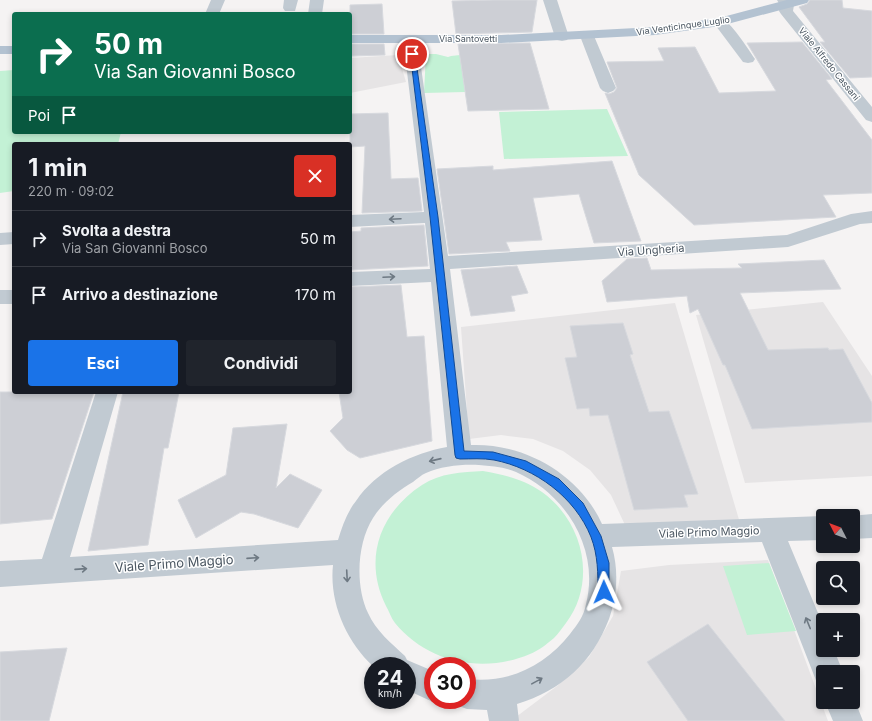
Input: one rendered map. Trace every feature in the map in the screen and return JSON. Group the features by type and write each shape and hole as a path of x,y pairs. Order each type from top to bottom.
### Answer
{"main road":[{"name":"Via Venticinque Luglio","path":"562,37 655,32 720,22 802,0"},
{"name":"Via Santovetti","path":"352,40 562,37"},
{"path":"0,50 12,50"}],"street":[{"path":"213,12 218,0"},
{"path":"315,12 317,0"},
{"path":"550,0 562,37"},
{"name":"Viale Alfredo Cassani","path":"785,5 872,117"},
{"path":"720,22 748,60"},
{"path":"587,36 608,88"},
{"path":"410,38 434,217 460,455"},
{"path":"352,222 434,217"},
{"name":"Via Ungheria","path":"352,279 440,269 788,241 865,217"},
{"path":"0,239 12,238"},
{"path":"0,297 12,297"},
{"path":"52,570 105,394"},
{"path":"384,657 377,651 358,624 348,594 346,564 347,552 361,514 387,484 421,463 460,455 493,456 526,465 555,482 580,506 596,536 603,563 604,592 596,620 581,646 560,668 532,684 502,707 486,695 476,694"},
{"path":"860,527 872,526"},
{"name":"Viale Primo Maggio","path":"596,536 816,528"},
{"path":"770,530 825,665"},
{"name":"Viale Primo Maggio","path":"0,574 347,552"},
{"path":"843,709 848,721"}],"shaded area":[{"path":"398,55 406,82 352,93 352,58"},
{"path":"823,302 872,376 872,476 745,483 696,315"},
{"path":"675,303 740,523 625,525 611,495 590,470 563,451 533,439 501,435 469,439 461,327"},
{"path":"768,560 816,689 816,709 824,709 828,721 517,721 516,717 557,686 589,657 613,616 621,571 669,565"}],"green space":[{"path":"426,54 436,54 448,57 460,55 465,92 424,93"},
{"path":"12,70 12,134 120,134 118,142 12,142 12,191 0,193 0,71"},
{"path":"607,109 628,156 504,159 499,112"},
{"path":"483,471 506,476 528,484 542,492 556,505 568,519 576,536 581,553 583,571 581,589 576,607 554,638 530,654 512,660 476,664 476,657 440,656 423,648 408,637 395,623 379,589 376,572 376,555 379,539 386,523 395,509 407,496 429,481 459,473"},
{"path":"769,563 796,631 747,635 723,566"}],"building":[{"path":"537,0 532,32 456,34 452,1"},
{"path":"810,0 842,0 843,8 872,11 872,77 850,78 820,42 825,42 799,7 807,4"},
{"path":"382,4 384,34 352,34 352,12 350,12 350,5"},
{"path":"802,42 832,79 826,80 872,140 872,193 823,195 836,217 694,225 639,175 605,93 609,94 614,92 617,88 607,62 664,61 658,48 695,47 719,93 776,91 747,43"},
{"path":"530,43 549,109 468,111 458,44"},
{"path":"352,44 384,44 385,55 352,56"},
{"path":"388,113 391,179 418,178 422,211 362,213 365,146 352,147 352,142 350,142 350,134 352,134 352,114"},
{"path":"612,161 641,241 594,243 579,194 533,198 542,240 506,242 510,251 449,254 437,169 493,166 493,170"},
{"path":"424,225 428,266 352,270 352,232 361,231 361,228"},
{"path":"647,258 651,270 742,268 738,264 824,260 841,289 740,293 768,350 843,349 872,403 872,422 752,429 725,365 723,365 698,309 690,313 687,296 607,302 602,281 627,259"},
{"path":"517,266 528,293 511,296 515,311 471,316 461,270"},
{"path":"401,285 407,337 424,336 432,441 360,458 347,450 330,431 343,418 339,394 352,394 352,287"},
{"path":"623,323 633,354 630,355 649,412 669,411 698,494 684,495 688,507 634,510 608,415 590,416 589,408 577,409 565,358 577,357 570,326"},
{"path":"0,392 12,392 12,394 93,394 52,519 0,524"},
{"path":"123,394 179,394 168,448 164,448 148,545 88,551"},
{"path":"287,424 276,488 290,474 322,490 298,528 254,514 241,512 196,538 178,500 226,475 233,428"},
{"path":"708,624 785,721 688,721 647,662"},
{"path":"67,648 49,721 0,721 0,652"}],"route":[{"path":"412,54 441,275 460,455 493,456 526,465 555,482 580,506 596,536 603,563 604,592"}]}
